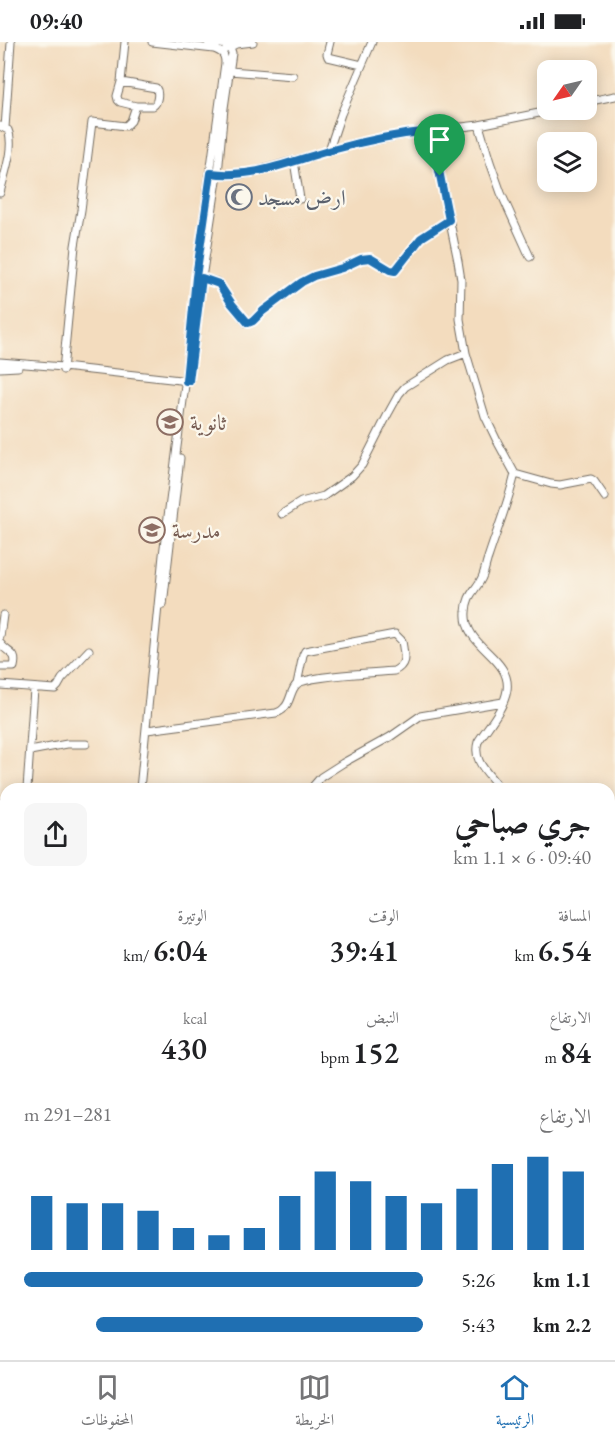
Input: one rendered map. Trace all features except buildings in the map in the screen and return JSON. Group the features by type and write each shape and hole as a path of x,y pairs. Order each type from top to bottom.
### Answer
{"street":[{"path":"0,193 9,157 10,133 3,127 11,42"},
{"path":"121,82 157,89 156,104 136,106 118,100 125,42"},
{"path":"152,42 214,49 222,52 225,58 214,174"},
{"path":"208,42 224,44 253,42"},
{"path":"330,42 328,57 362,65"},
{"path":"329,150 341,114 372,42"},
{"path":"222,52 230,44"},
{"path":"143,783 199,278 230,71 232,53 230,44"},
{"path":"230,71 293,76"},
{"path":"597,100 615,96"},
{"path":"63,369 75,246 92,122 126,126 131,121 136,106"},
{"path":"214,174 249,173 329,150 396,135 479,125 537,114"},
{"path":"479,125 489,162 530,257"},
{"path":"431,131 461,280 460,319 466,353 485,417 514,474 484,574 470,595 466,611 466,620 471,634 500,666 505,675 507,689 503,702 476,749 477,759 495,783"},
{"path":"294,161 300,199"},
{"path":"199,278 219,284 248,323 302,282 361,259 370,258 395,271 421,238 449,220"},
{"path":"282,514 301,502 324,496 352,476 362,465 389,412 405,387 448,360 466,353"},
{"path":"0,362 187,383"},
{"path":"0,368 63,369"},
{"path":"514,474 560,485 591,480 605,497"},
{"path":"0,637 3,615"},
{"path":"149,730 276,713 284,708 297,684 305,651 395,634 402,641 404,663 401,668 394,671 315,678 297,684"},
{"path":"0,644 12,654 15,661 12,668 0,667"},
{"path":"0,685 56,689 62,679 89,650"},
{"path":"27,783 34,688"},
{"path":"316,783 321,777 390,737 420,716 503,702"},
{"path":"30,751 67,744 86,744"}],"place":[{"name":"ارض مسجد","path":"239,197"},
{"name":"ثانوية","path":"170,422"},
{"name":"مدرسة","path":"152,530"}],"route":[{"path":"431,131 440,176 449,220 421,238 395,271 370,258 361,259 302,282 248,323 232,304 222,286 217,282 202,278 189,381 186,381 196,277 211,173 223,175 249,173 354,144 396,135 431,131"}]}
